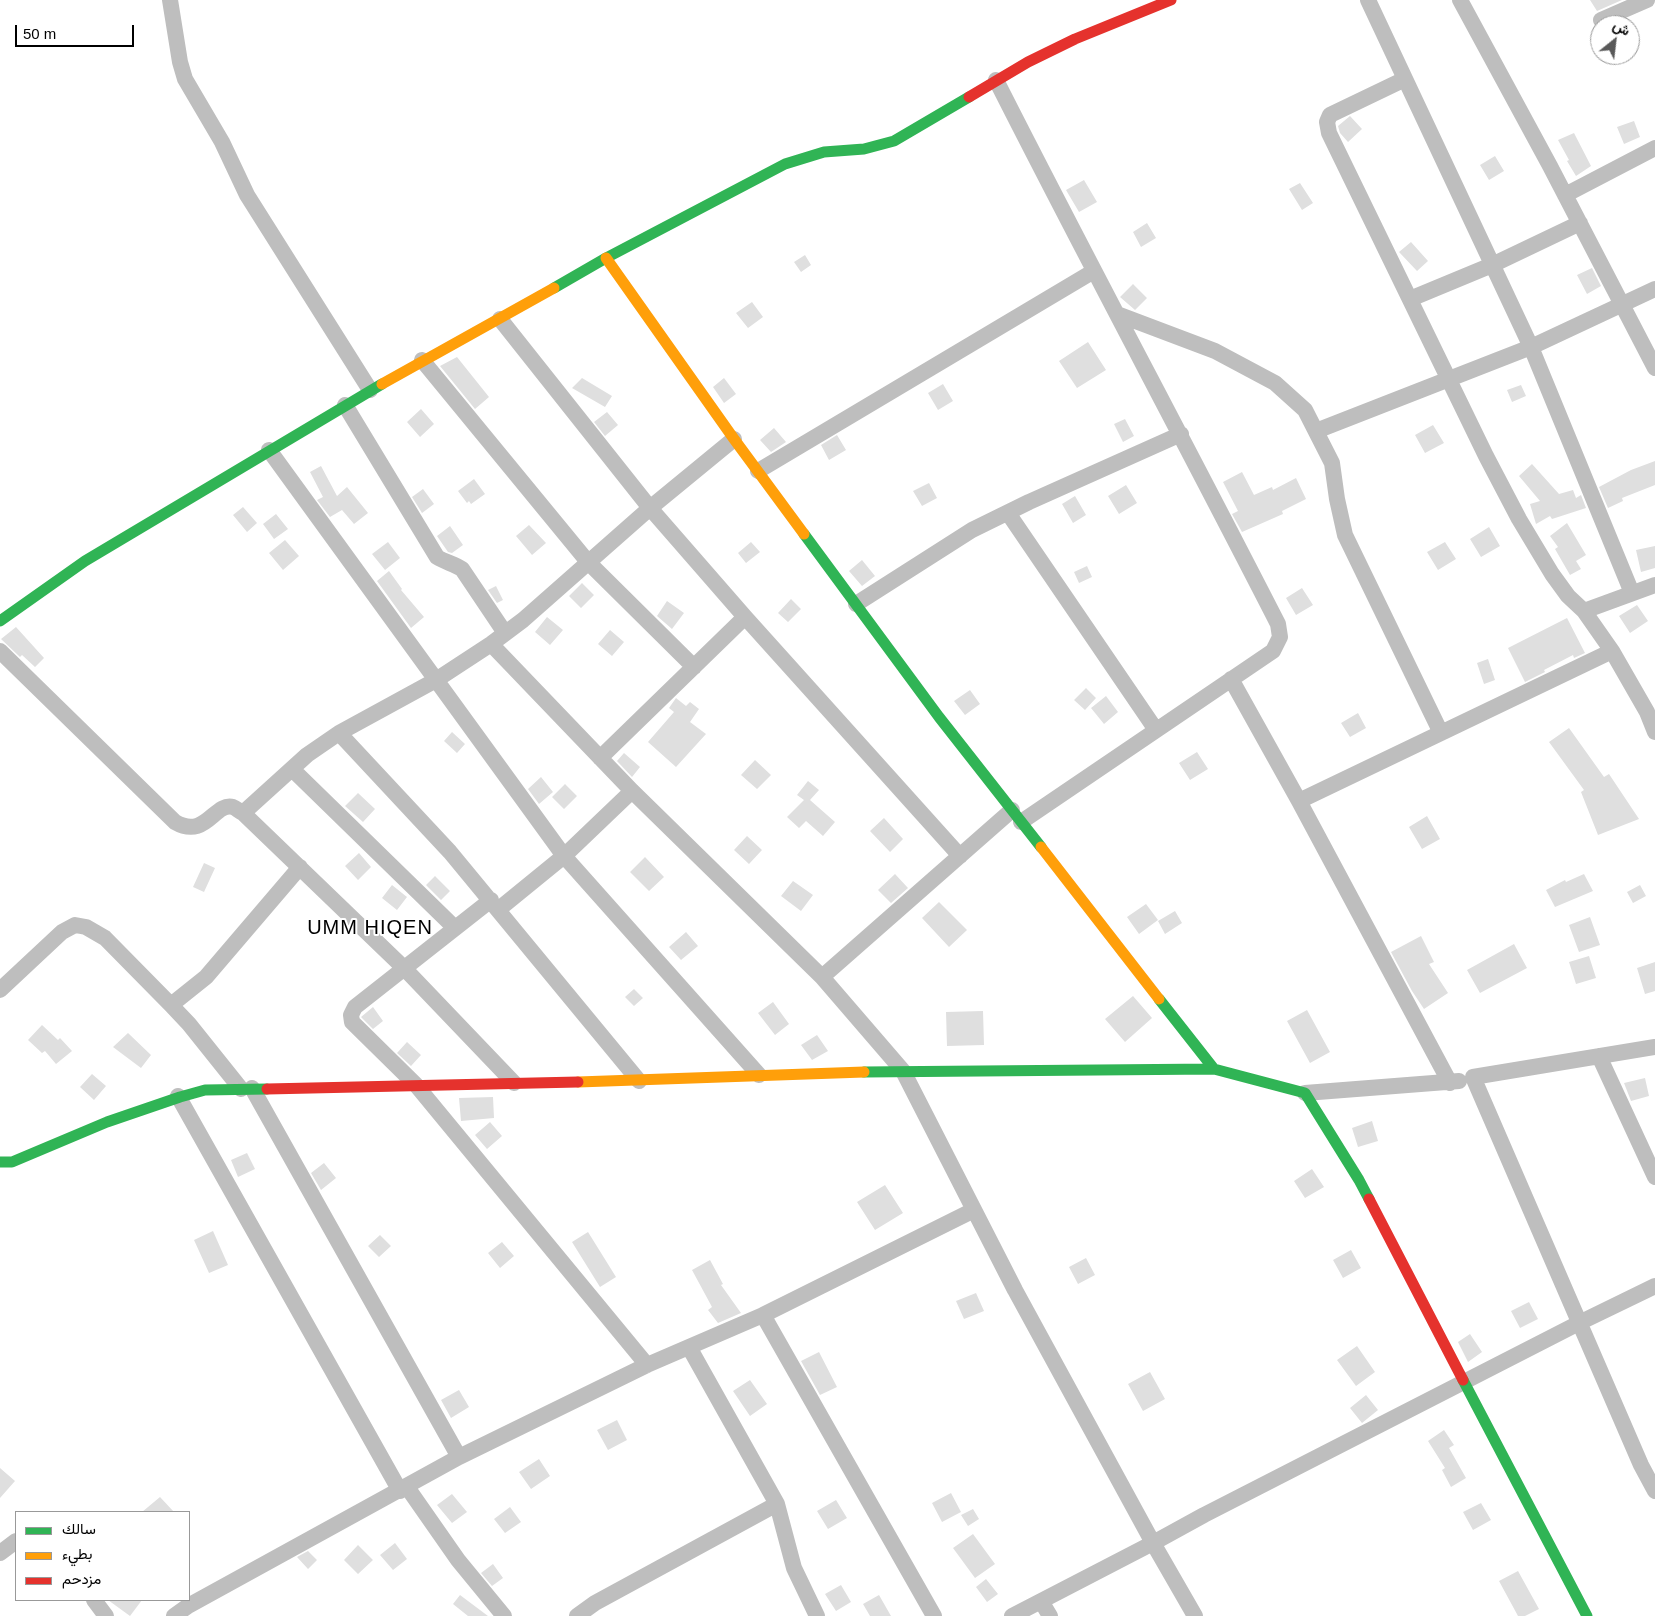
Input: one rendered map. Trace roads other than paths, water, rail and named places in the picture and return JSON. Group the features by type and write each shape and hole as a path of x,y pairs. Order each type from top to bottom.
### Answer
{"street":[{"path":"170,0 180,62 185,79 222,142 247,195 370,390"},
{"path":"0,621 85,561 345,404 606,258 785,164 824,152 864,149 894,141 996,80 1075,38 1171,0"},
{"path":"1368,0 1531,347 1632,593"},
{"path":"1460,0 1580,223 1655,368"},
{"path":"1612,15 1647,0"},
{"path":"1405,79 1330,115 1326,122 1329,133 1486,456 1519,519 1552,574 1568,596 1584,611 1651,711 1655,732"},
{"path":"822,976 960,856 1017,816 1156,730 1273,651 1280,637 1278,624 996,80"},
{"path":"1565,195 1655,148"},
{"path":"1410,299 1492,265 1580,223"},
{"path":"606,258 734,439 939,717 1214,1069"},
{"path":"758,471 1094,270"},
{"path":"1316,431 1531,347 1623,306 1655,289"},
{"path":"1117,314 1215,351 1275,383 1305,410 1332,463 1345,535 1441,733"},
{"path":"500,319 650,508 745,617 960,856"},
{"path":"422,360 588,562 694,667"},
{"path":"345,404 437,557 446,563 462,569 506,633"},
{"path":"856,604 972,530 1181,434"},
{"path":"243,813 307,755 338,733 436,680 506,633 650,508 734,439"},
{"path":"269,450 564,856 759,1075"},
{"path":"1008,513 1156,730"},
{"path":"1584,611 1655,585"},
{"path":"600,758 745,617"},
{"path":"491,644 632,791 822,976 903,1071 1015,1290 1195,1616"},
{"path":"0,651 175,822 184,827 194,827 209,820 223,808 233,807 243,813 404,968 514,1083"},
{"path":"1299,800 1612,651"},
{"path":"1231,679 1299,800 1450,1082"},
{"path":"338,733 450,852 495,904 638,1080"},
{"path":"292,769 455,928"},
{"path":"632,791 564,856 495,904 455,928 355,1007 350,1015 352,1022 416,1085 647,1365"},
{"path":"171,1004 206,977 300,867"},
{"path":"0,990 62,932 76,925 86,926 105,938 171,1004 247,1089 459,1457"},
{"path":"0,1162 12,1162 120,1116 178,1096 205,1090 638,1080 903,1071 1214,1069 1305,1093 1450,1082 1655,1047"},
{"path":"1599,1056 1655,1177"},
{"path":"1473,1078 1581,1322 1641,1465 1655,1491"},
{"path":"1305,1093 1359,1180 1587,1616"},
{"path":"178,1096 403,1489 504,1616"},
{"path":"174,1616 188,1606 459,1457 647,1365 763,1316 974,1210"},
{"path":"1012,1616 1213,1510 1655,1286"},
{"path":"763,1316 934,1616"},
{"path":"689,1347 777,1504 794,1568 817,1616"},
{"path":"578,1616 595,1603 777,1504"},
{"path":"0,1553 15,1542"},
{"path":"95,1601 106,1616"},
{"path":"1041,1601 1050,1616"}],"district":[{"name":"UMM HIQEN","path":"370,928"}]}
